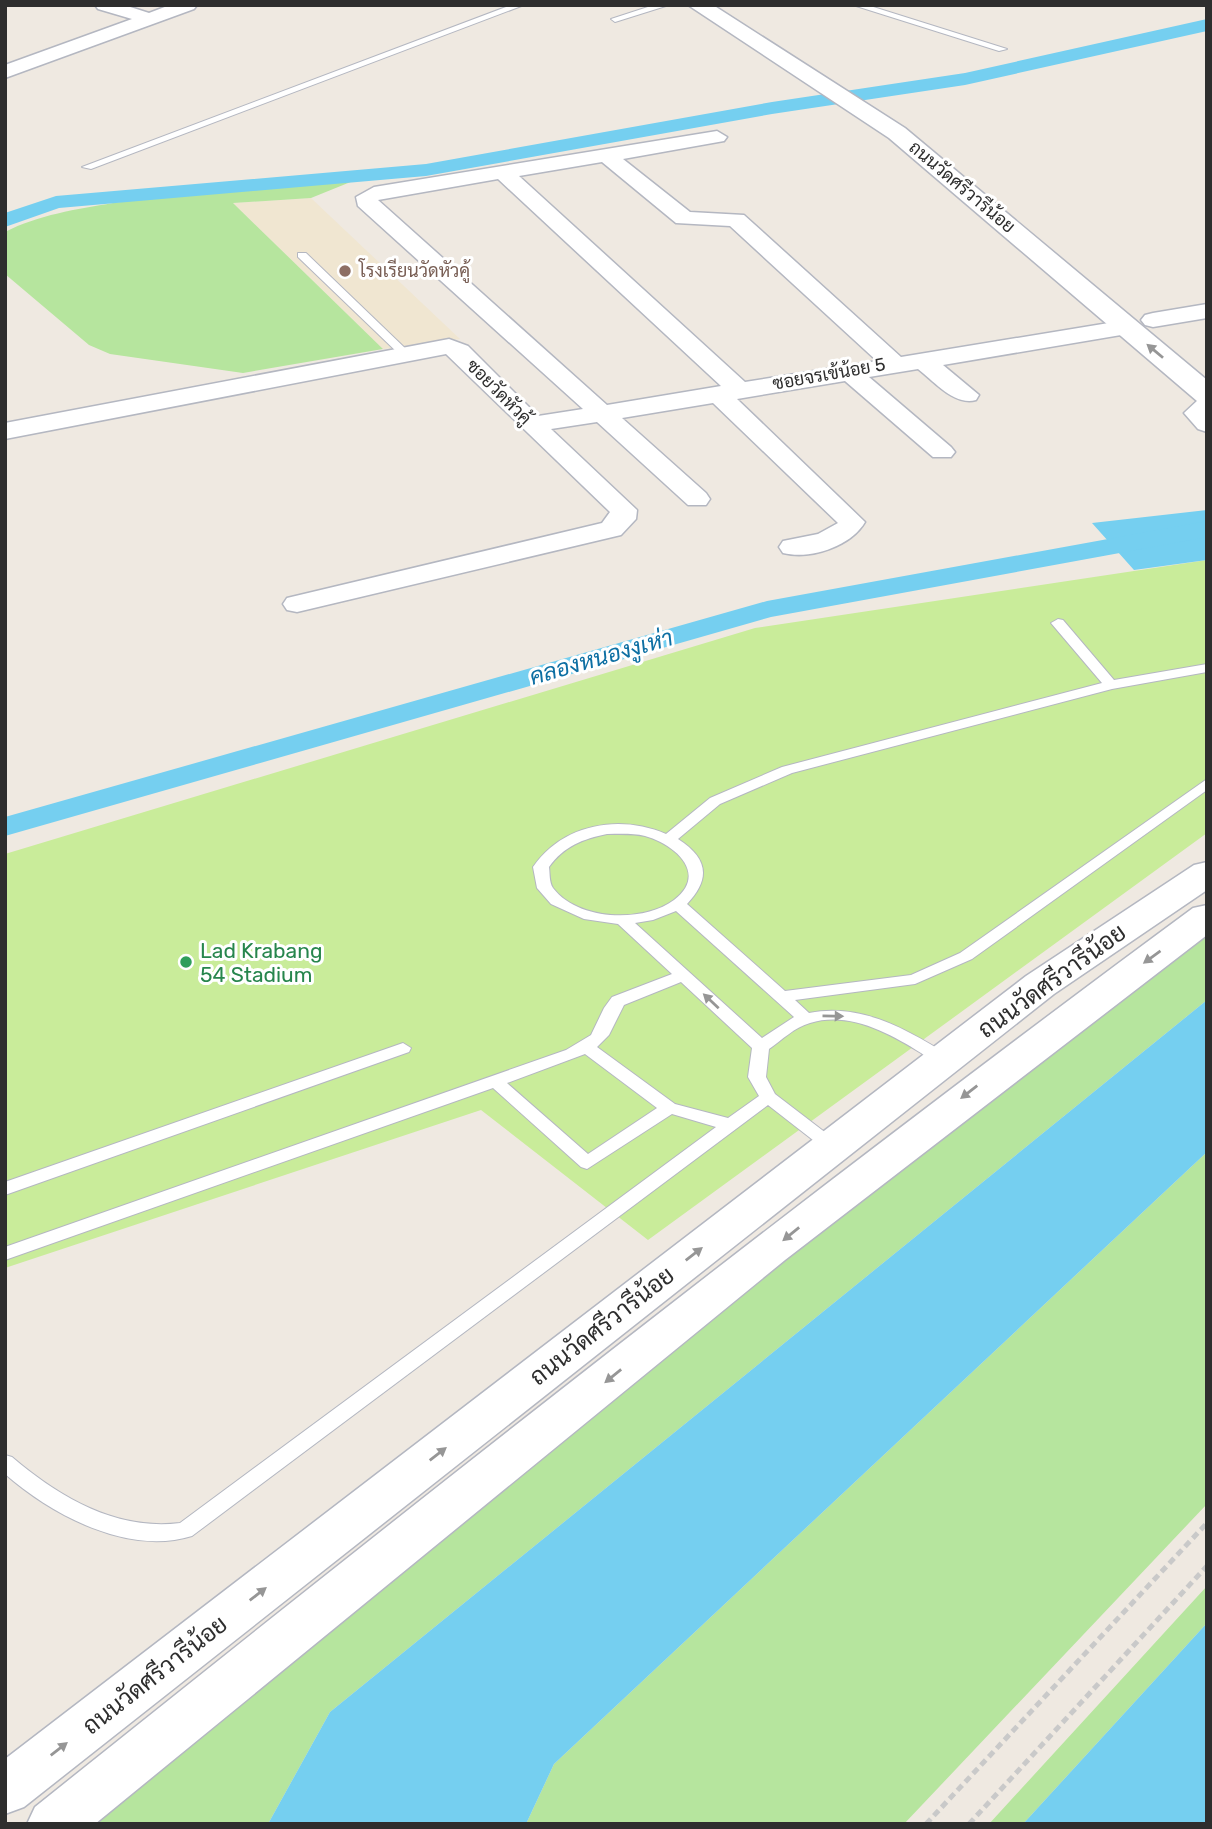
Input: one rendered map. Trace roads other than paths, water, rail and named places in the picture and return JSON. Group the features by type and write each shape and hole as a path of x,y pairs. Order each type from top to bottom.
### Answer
{"main road":[{"name":"ถนนวัดศรีวารีน้อย","path":"698,5 824,84 869,102"},
{"name":"ถนนวัดศรีวารีน้อย","path":"724,5 869,102 897,133 1140,324 1207,366"},
{"name":"ถนนวัดศรีวารีน้อย","path":"1140,324 1207,395"},
{"name":"ถนนวัดศรีวารีน้อย","path":"5,1791 1040,985 1207,873"},
{"name":"ถนนวัดศรีวารีน้อย","path":"55,1824 260,1657 964,1097 1207,916"}],"street":[{"path":"104,5 150,19"},
{"path":"5,72 188,5"},
{"path":"83,22 115,32"},
{"path":"697,499 366,201 367,197 374,193 717,137"},
{"path":"607,156 684,218 736,220 893,363"},
{"path":"504,173 728,391 852,522 849,529 839,535 793,547"},
{"name":"ซอยจรเข้น้อย 5","path":"532,425 1207,311"},
{"name":"ซอยวัดหัวคู้","path":"5,431 449,346 460,351 532,425 624,510 618,525 298,604"},
{"path":"920,359 967,396"},
{"path":"848,371 942,452"},
{"path":"1207,405 1197,414 1207,424"}],"lane":[{"path":"87,167 520,5"},
{"path":"615,19 648,7 665,5"},
{"path":"857,5 1002,49"},
{"path":"302,256 404,353"},
{"path":"1058,623 1111,685"},
{"path":"669,839 715,800 744,786 787,771 1111,685 1207,668"},
{"path":"781,997 915,979 966,956 1207,783"},
{"path":"607,829 639,830 669,839 688,853 697,870 693,888 678,904 653,914 622,919 589,915 561,904 544,886 541,867 553,849 576,836 607,829"},
{"path":"678,904 805,1018"},
{"path":"622,919 761,1047"},
{"path":"5,1254 586,1047 604,1030 610,1009 618,1001 683,975"},
{"path":"833,1147 768,1097 757,1077 761,1047 805,1018 831,1014 869,1021 898,1032 944,1060"},
{"path":"586,1047 669,1108 731,1125"},
{"path":"5,1189 403,1048"},
{"path":"495,1081 587,1163 669,1108"},
{"path":"5,1462 18,1475 83,1513 130,1531 164,1534 185,1530 768,1097"}],"water":[{"path":"1207,510 1207,560 1134,570 1092,523"},
{"path":"1207,1000 1207,1152 554,1764 526,1824 268,1824 330,1712"},
{"path":"1207,1623 1207,1824 1023,1824"}],"waterway":[{"path":"5,220 56,202 426,170 772,108 965,79 1207,25"},
{"name":"คลองหนองงูเห่า","path":"5,827 767,609 1207,529"}],"place":[{"name":"โรงเรียนวัดหัวคู้","path":"345,271"},
{"name":"Lad Krabang 54 Stadium","path":"186,962"}]}
